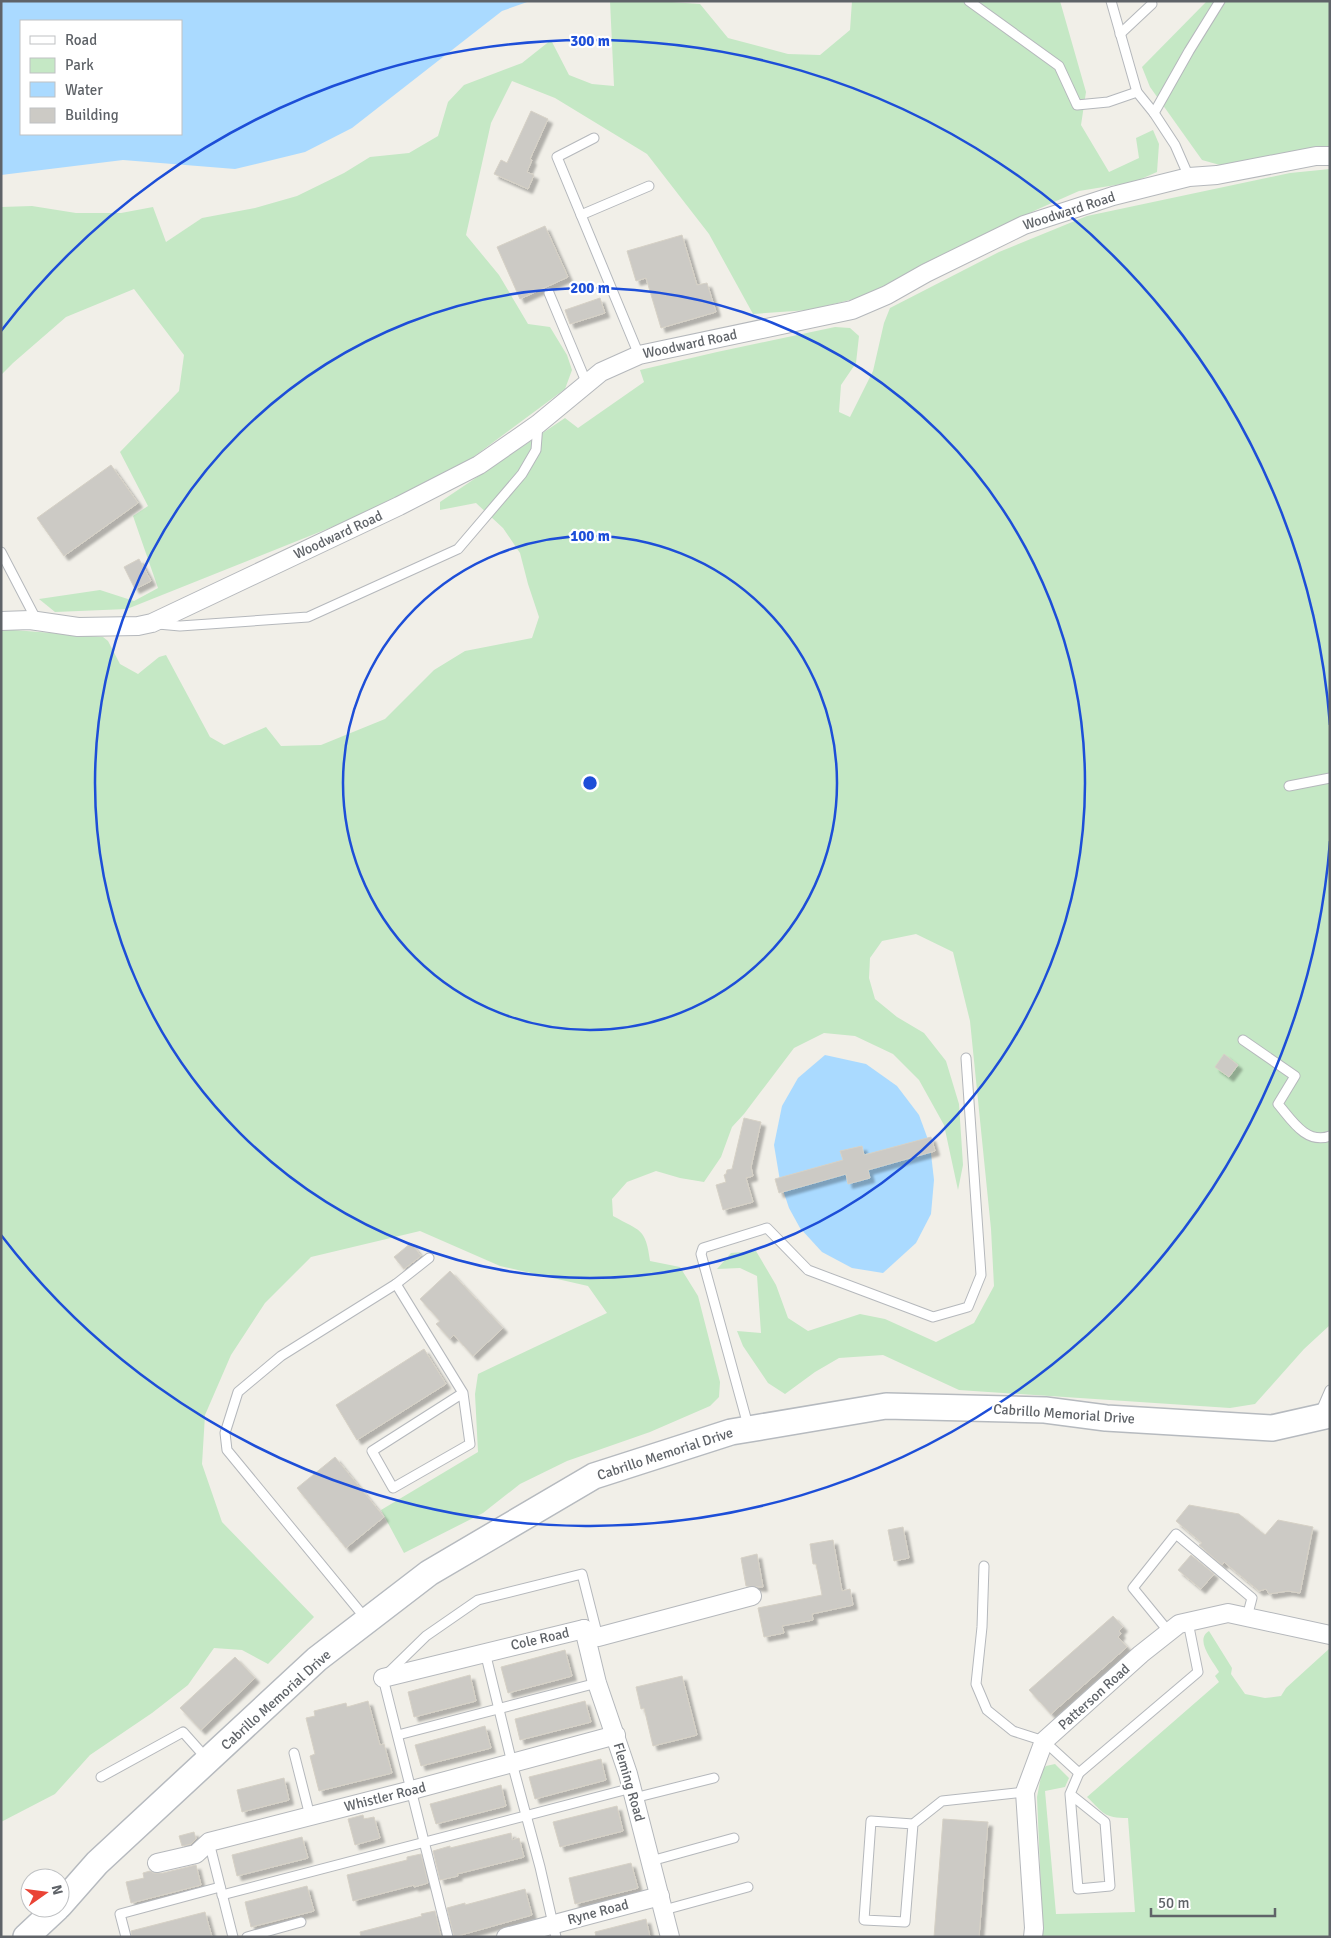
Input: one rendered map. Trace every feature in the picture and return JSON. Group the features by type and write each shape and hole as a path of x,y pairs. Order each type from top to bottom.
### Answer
{"main road":[{"name":"Cabrillo Memorial Drive","path":"70,1894 97,1863 318,1659 429,1573 594,1476 731,1432 886,1406 1045,1410 1106,1418 1272,1428 1324,1417"},
{"path":"26,1937 46,1918"}],"street":[{"name":"Woodward Road","path":"1,621 37,621 78,627 138,626 152,623 399,506 470,470 538,424 601,372 639,355 852,310 887,295 926,273 1024,225 1113,196 1189,177 1217,175 1316,156 1330,156"},
{"name":"Cole Road","path":"383,1678 484,1652 591,1633 752,1596"},
{"name":"Patterson Road","path":"1033,1937 1025,1792 1044,1741 1141,1654 1179,1624 1228,1613 1330,1635"},
{"name":"Fleming Road","path":"591,1633 597,1683 616,1735 633,1793 670,1937"},
{"name":"Whistler Road","path":"157,1863 196,1854 209,1842 616,1735"},
{"name":"Ryne Road","path":"506,1937 555,1931 662,1903"}],"lane":[{"path":"969,1 1059,66 1077,106 1108,102 1137,92"},
{"path":"1111,1 1137,92 1154,113 1175,145 1189,177"},
{"path":"1154,113 1220,1"},
{"path":"1120,34 1152,4"},
{"path":"594,138 557,157 639,355"},
{"path":"581,215 650,186"},
{"path":"549,293 587,384"},
{"path":"152,623 180,626 308,617 458,549 522,474 536,450 538,424"},
{"path":"1,552 37,621"},
{"path":"1289,786 1330,778"},
{"path":"1243,1040 1295,1076 1278,1104 1300,1130 1310,1136 1324,1138 1330,1136"},
{"path":"749,1429 701,1254 703,1248 767,1228 808,1270 933,1317 968,1307 981,1275 966,1058"},
{"path":"368,1621 227,1450 225,1433 238,1392 281,1356 396,1284 429,1258"},
{"path":"396,1284 463,1393 470,1444 393,1488 372,1451 463,1393"},
{"path":"1324,1417 1330,1390"},
{"path":"1169,1632 1133,1588 1176,1534 1252,1598 1247,1617"},
{"path":"984,1566 982,1627 976,1684 987,1710 1013,1731 1044,1741 1079,1773"},
{"path":"448,1937 383,1678 426,1636 478,1600 582,1574 591,1633"},
{"path":"1070,1794 1105,1822 1110,1886 1078,1889 1070,1794 1079,1773 1198,1672 1188,1622"},
{"path":"484,1652 555,1931"},
{"path":"398,1735 597,1683"},
{"path":"101,1777 183,1732 208,1761"},
{"path":"294,1753 310,1816"},
{"path":"126,1937 120,1914 425,1842 526,1816 714,1778"},
{"path":"913,1824 905,1922 864,1920 871,1821 913,1824 942,1801 1025,1792"},
{"path":"651,1861 734,1838"},
{"path":"209,1842 233,1937"},
{"path":"662,1903 748,1887"},
{"path":"247,1937 301,1922"}],"green space":[{"path":"610,1 658,1 700,4 728,38 788,54 820,55 850,30 852,1 1060,1 1086,92 1081,125 1109,172 1139,158 1136,138 1153,130 1159,144 1157,172 1134,182 1079,191 1036,210 866,296 809,310 753,314 709,234 647,154 555,98 512,81 491,123 466,235 499,275 528,324 550,327 567,355 572,370 565,389 464,464 367,513 127,609 55,612 39,599 100,590 134,601 158,588 133,516 148,506 120,452 179,391 184,355 134,289 66,317 1,375 1,207 32,206 76,213 121,213 153,207 166,242 202,218 255,208 297,196 344,173 370,157 409,153 438,136 448,102 464,85 522,63 551,40 569,75 592,84 614,86"},
{"path":"1207,1 1330,1 1330,152 1227,167 1202,160 1150,87 1142,67"},
{"path":"1330,169 1330,1325 1304,1349 1255,1404 1230,1408 959,1390 883,1355 839,1358 815,1372 785,1394 768,1383 743,1346 737,1331 761,1333 757,1276 740,1268 717,1269 731,1253 756,1251 776,1285 788,1318 808,1331 860,1314 885,1319 936,1342 974,1323 994,1286 991,1229 970,1021 953,952 916,934 882,941 870,958 869,978 875,999 897,1017 924,1033 946,1061 959,1104 963,1165 958,1190 944,1125 919,1080 893,1054 855,1036 824,1033 794,1048 732,1127 721,1157 704,1182 656,1171 627,1182 612,1199 613,1216 636,1228 644,1236 650,1261 680,1267 698,1296 720,1382 719,1397 710,1406 650,1432 567,1461 520,1484 483,1513 404,1553 381,1510 478,1452 475,1394 478,1374 607,1313 588,1286 500,1266 420,1231 311,1257 265,1303 231,1355 205,1415 202,1464 222,1522 314,1617 268,1664 242,1650 214,1648 188,1685 152,1713 90,1755 55,1794 1,1822 1,629 103,637 108,641 120,664 138,674 159,657 166,655 210,737 224,745 266,727 281,746 321,745 385,719 434,670 465,651 532,638 539,617 520,553 503,528 476,503 440,510 440,502 565,418 578,428 644,382 640,370 835,327 850,328 859,336 856,363 841,385 839,412 850,417 873,371 884,323 890,308 999,252 1087,216 1290,173"},
{"path":"1209,1631 1232,1668 1231,1674 1245,1694 1265,1698 1281,1696 1286,1688 1330,1648 1330,1937 1040,1937 1042,1914 1037,1797 1042,1771 1046,1766 1055,1764 1069,1778 1065,1787 1045,1791 1056,1914 1135,1912 1128,1818 1113,1817 1105,1814 1087,1797 1219,1682 1215,1676 1219,1672 1206,1651 1203,1640"}],"water":[{"path":"1,1 530,1 502,11 352,128 305,152 235,169 123,160 1,175"},
{"path":"825,1055 866,1064 897,1086 919,1115 930,1145 934,1180 931,1214 916,1243 883,1273 852,1268 822,1252 800,1228 789,1208 780,1181 774,1145 782,1106 798,1078"}],"building":[{"path":"531,111 548,119 530,159 532,160 527,172 534,175 528,189 494,174 501,160 507,163"},
{"path":"545,226 568,277 520,299 497,247"},
{"path":"682,235 697,285 707,283 716,312 661,328 646,278 636,281 627,251"},
{"path":"600,298 605,313 570,324 565,310"},
{"path":"111,465 138,503 64,556 37,518"},
{"path":"139,559 151,581 135,589 124,567"},
{"path":"1224,1054 1238,1065 1229,1077 1215,1067"},
{"path":"744,1118 761,1122 751,1167 753,1176 746,1178 753,1202 723,1210 716,1185 726,1182 724,1175 727,1170 732,1169"},
{"path":"931,1137 935,1151 868,1170 870,1178 848,1184 846,1174 779,1193 775,1179 843,1160 840,1151 862,1146 864,1155"},
{"path":"411,1243 421,1256 404,1269 394,1257"},
{"path":"450,1271 503,1328 473,1356 454,1335 450,1339 436,1324 440,1321 420,1299"},
{"path":"424,1349 446,1384 357,1440 336,1405"},
{"path":"335,1457 384,1517 346,1548 297,1488"},
{"path":"1189,1505 1239,1514 1265,1535 1278,1520 1313,1527 1300,1593 1288,1591 1269,1594 1266,1589 1259,1591 1224,1562 1222,1565 1199,1545 1202,1543 1176,1521"},
{"path":"903,1527 909,1558 894,1561 888,1530"},
{"path":"833,1540 842,1591 850,1589 853,1605 812,1614 813,1620 782,1626 784,1633 764,1637 758,1608 822,1595 816,1564 813,1564 810,1544"},
{"path":"757,1554 763,1587 746,1586 741,1558"},
{"path":"1191,1555 1214,1574 1201,1589 1178,1570"},
{"path":"1113,1616 1123,1627 1119,1631 1121,1634 1118,1637 1127,1647 1051,1714 1029,1690"},
{"path":"565,1650 572,1676 508,1693 501,1667"},
{"path":"235,1657 255,1678 201,1730 180,1708"},
{"path":"470,1675 476,1701 414,1717 408,1692"},
{"path":"682,1676 697,1735 653,1746 644,1708 641,1709 636,1687"},
{"path":"368,1701 380,1745 384,1744 392,1773 319,1791 310,1756 315,1754 306,1718 315,1716 314,1711 346,1703 347,1707"},
{"path":"585,1701 591,1722 520,1740 515,1719"},
{"path":"485,1726 491,1748 421,1766 415,1745"},
{"path":"601,1759 606,1780 535,1799 529,1777"},
{"path":"284,1778 289,1800 242,1812 237,1790"},
{"path":"501,1785 506,1806 436,1824 430,1804"},
{"path":"617,1806 623,1831 560,1847 553,1822"},
{"path":"363,1815 364,1819 374,1817 380,1838 355,1845 348,1819"},
{"path":"943,1819 988,1822 979,1937 934,1937"},
{"path":"194,1832 196,1839 191,1844 182,1846 179,1836"},
{"path":"511,1833 512,1840 519,1838 524,1857 440,1880 433,1851"},
{"path":"302,1837 308,1858 237,1876 232,1855"},
{"path":"421,1854 428,1883 353,1901 347,1875 407,1860 407,1857"},
{"path":"631,1863 638,1888 575,1904 569,1878"},
{"path":"196,1865 201,1885 131,1903 126,1882 144,1878 143,1873 150,1871 163,1873"},
{"path":"307,1886 314,1911 251,1927 245,1902"},
{"path":"525,1889 532,1915 454,1937 447,1908"},
{"path":"435,1911 441,1937 361,1937 360,1932"},
{"path":"205,1912 212,1937 132,1937 131,1931"},
{"path":"646,1919 650,1937 596,1937 595,1932"}]}
